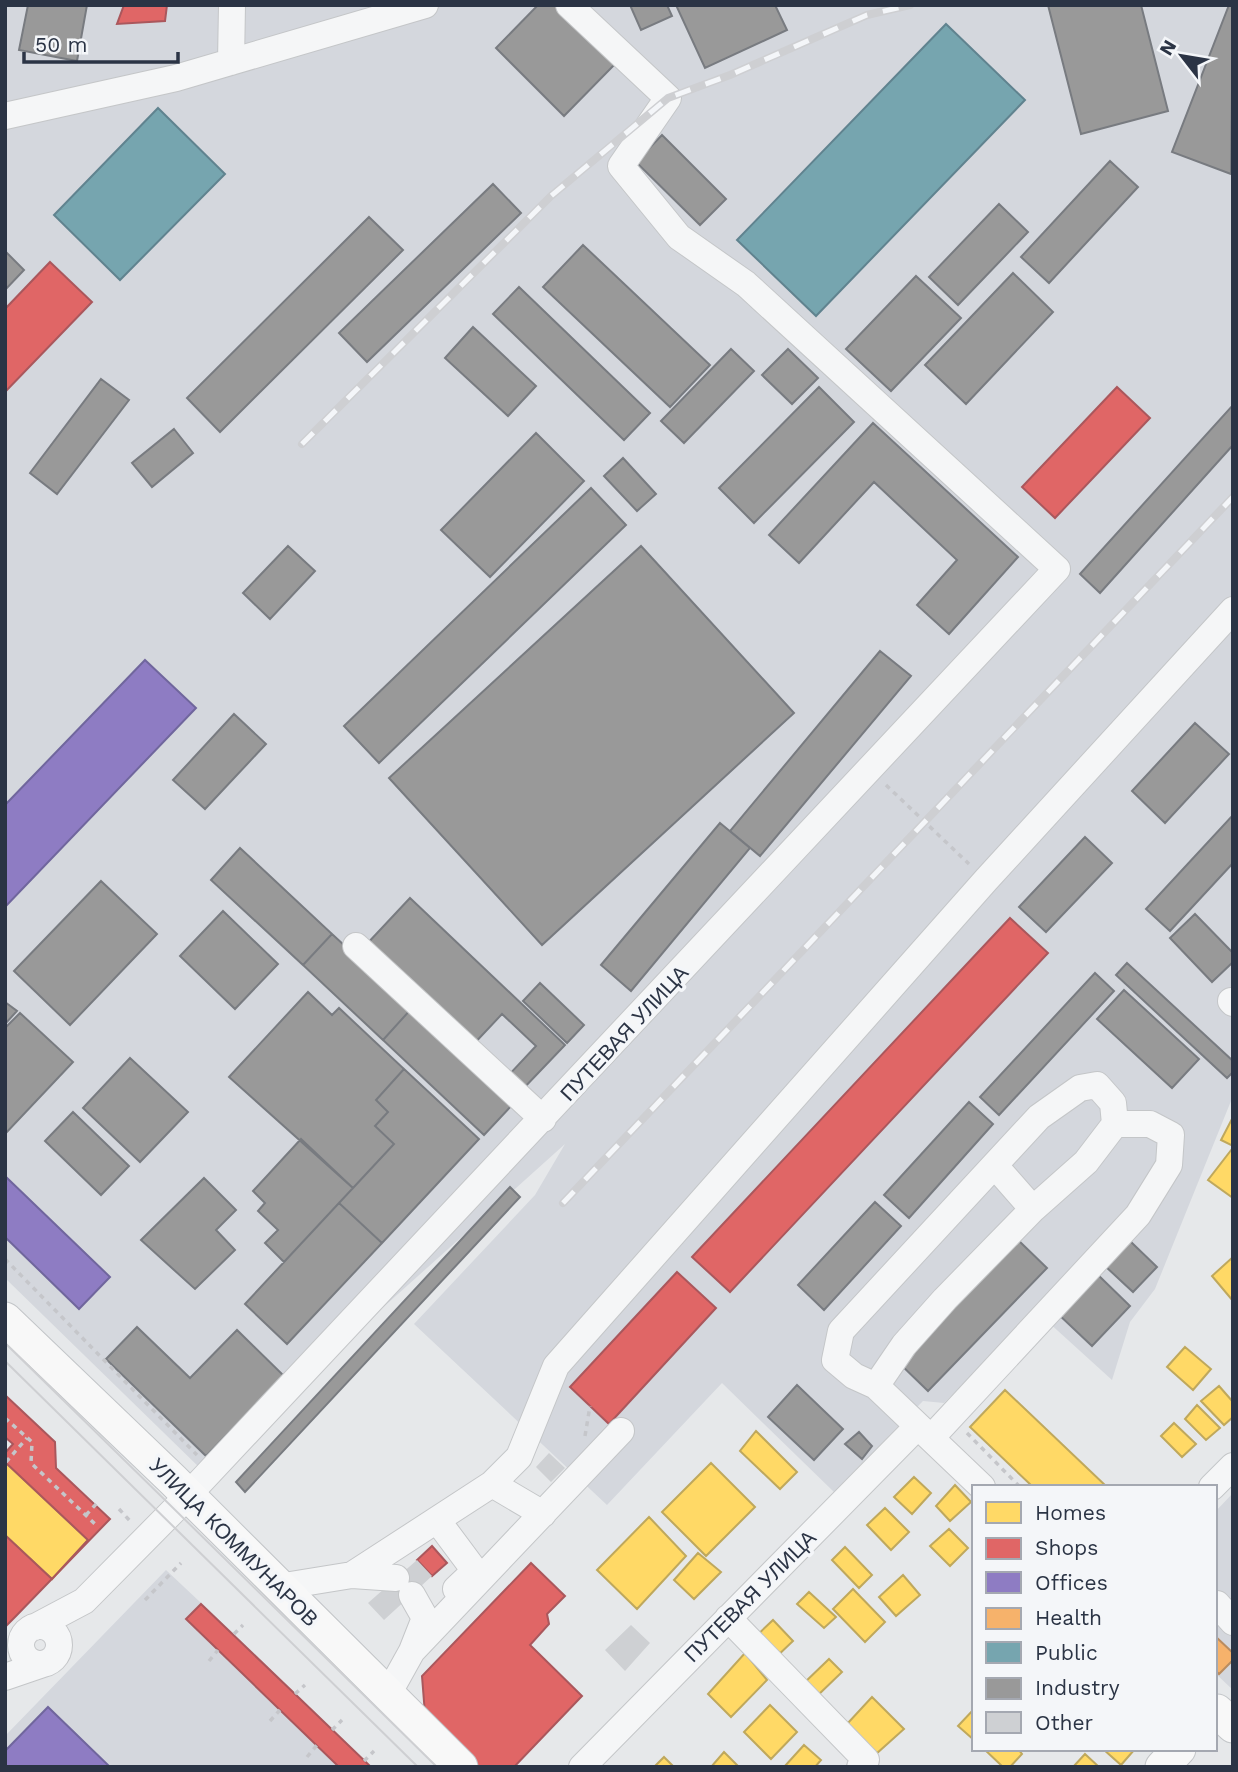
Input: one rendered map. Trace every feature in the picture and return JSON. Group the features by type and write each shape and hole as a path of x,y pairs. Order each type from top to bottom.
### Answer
{"main road":[{"name":"УЛИЦА КОММУНАРОВ","path":"5,1319 188,1495 461,1767"},
{"path":"1162,1767 1177,1751"}],"street":[{"path":"231,62 232,5"},
{"path":"5,116 176,78 425,5"},
{"name":"ПУТЕВАЯ УЛИЦА","path":"26,1657 212,1471 1057,569 746,284 679,237 621,166 668,98 569,5"},
{"path":"352,1575 492,1484 519,1457 556,1366 986,880 1233,610"},
{"path":"356,946 543,1119"},
{"path":"876,1386 912,1336 1033,1209 1086,1162 1115,1124 1113,1103 1097,1085 1080,1088 1039,1116 996,1167 841,1332 835,1360 854,1376 876,1386 980,1485"},
{"name":"ПУТЕВАЯ УЛИЦА","path":"582,1767 728,1618 924,1432 951,1417 1138,1215 1170,1165 1171,1135 1150,1125 1115,1124"},
{"path":"996,1167 1033,1209"},
{"path":"412,1651 621,1430"},
{"path":"1214,1485 1233,1466"},
{"path":"492,1484 543,1514"},
{"path":"387,1696 412,1651 425,1618 475,1571 437,1520"},
{"path":"278,1587 352,1575 404,1587 425,1618"},
{"path":"728,1618 866,1760 860,1767"}],"path":[{"path":"872,769 986,880"},
{"path":"5,1259 212,1471"},
{"path":"951,1417 1018,1485"},
{"path":"5,1418 32,1442 31,1463 96,1525"},
{"path":"6,1462 27,1438"},
{"path":"86,1515 98,1502"},
{"path":"119,1509 131,1522"},
{"path":"145,1600 181,1563"},
{"path":"234,1634 243,1625"},
{"path":"209,1661 218,1650"},
{"path":"295,1694 305,1685"},
{"path":"270,1721 280,1710"},
{"path":"332,1730 342,1720"},
{"path":"307,1757 317,1745"},
{"path":"364,1761 374,1751"}],"shaded area":[{"path":"5,5 1233,5 1233,1096 1155,1289 1130,1322 1112,1380 1036,1311 944,1403 923,1401 834,1492 722,1383 607,1505 414,1324 535,1195 565,1144 202,1470 5,1278"},
{"path":"1233,1493 1233,1690 1217,1675 1217,1510"},
{"path":"166,1570 371,1767 5,1767 5,1736"}],"building: Homes":[{"path":"1233,1117 1233,1146 1221,1140"},
{"path":"1233,1149 1233,1198 1208,1180"},
{"path":"1233,1257 1233,1301 1212,1276"},
{"path":"1185,1347 1211,1369 1193,1390 1167,1367"},
{"path":"1219,1386 1233,1402 1233,1417 1224,1425 1201,1401"},
{"path":"1005,1390 1105,1485 1031,1485 970,1427"},
{"path":"1197,1405 1220,1428 1206,1440 1185,1419"},
{"path":"1174,1423 1196,1444 1182,1457 1161,1436"},
{"path":"756,1431 797,1472 780,1489 740,1451"},
{"path":"5,1462 88,1540 52,1579 5,1535"},
{"path":"711,1463 755,1507 706,1556 662,1512"},
{"path":"914,1477 931,1493 912,1514 894,1497"},
{"path":"955,1485 971,1502 950,1521 936,1506"},
{"path":"885,1508 909,1532 891,1550 867,1525"},
{"path":"649,1517 686,1556 637,1609 597,1570"},
{"path":"949,1529 968,1548 950,1566 930,1546"},
{"path":"845,1547 872,1575 859,1588 832,1560"},
{"path":"698,1553 721,1572 694,1599 674,1580"},
{"path":"903,1575 920,1595 896,1616 879,1597"},
{"path":"853,1589 885,1622 865,1642 833,1609"},
{"path":"809,1592 836,1617 824,1628 797,1604"},
{"path":"773,1620 793,1641 774,1659 754,1638"},
{"path":"745,1653 767,1680 731,1717 708,1694"},
{"path":"829,1659 842,1672 815,1698 802,1685"},
{"path":"872,1697 904,1729 876,1754 847,1724"},
{"path":"770,1705 797,1732 771,1759 744,1732"},
{"path":"972,1711 972,1738 958,1726"},
{"path":"804,1745 821,1760 815,1767 784,1767"},
{"path":"986,1751 1020,1751 1022,1754 1010,1767 1003,1767"},
{"path":"1105,1751 1133,1751 1121,1765"},
{"path":"724,1752 739,1767 711,1767"},
{"path":"1085,1754 1099,1767 1073,1767"},
{"path":"664,1757 674,1767 654,1767"}],"building: Shops":[{"path":"124,5 167,5 165,21 117,24"},
{"path":"50,262 92,302 5,392 5,309"},
{"path":"1117,387 1150,418 1055,518 1022,487"},
{"path":"1010,918 1048,953 730,1292 692,1257"},
{"path":"677,1272 716,1308 609,1424 570,1387"},
{"path":"5,1395 55,1442 56,1468 110,1519 55,1576 88,1540 5,1462 5,1453 13,1444 5,1437"},
{"path":"5,1535 52,1579 16,1616 5,1627"},
{"path":"432,1546 447,1563 432,1576 417,1560"},
{"path":"531,1563 565,1596 547,1614 549,1624 530,1645 582,1696 514,1767 479,1767 425,1714 422,1676"},
{"path":"201,1604 371,1767 339,1767 186,1619"}],"building: Offices":[{"path":"145,660 196,708 5,907 5,805"},
{"path":"5,1176 110,1277 79,1309 5,1237"},
{"path":"48,1707 110,1767 5,1767 5,1751"}],"building: Health":[{"path":"1217,1638 1233,1653 1233,1660 1219,1674"}],"building: Public":[{"path":"946,24 1025,100 816,316 737,240"},
{"path":"158,108 225,174 120,280 54,215"}],"building: Industry":[{"path":"28,5 87,5 77,61 19,50"},
{"path":"538,5 560,5 617,62 564,116 496,48"},
{"path":"630,5 667,5 672,16 641,30"},
{"path":"676,5 775,5 787,30 705,68"},
{"path":"1048,5 1141,5 1168,111 1081,134"},
{"path":"1229,5 1233,5 1231,174 1172,152"},
{"path":"662,135 726,199 700,225 636,162"},
{"path":"1110,161 1138,187 1049,283 1021,257"},
{"path":"493,184 521,213 367,362 339,333"},
{"path":"999,204 1028,232 958,305 929,277"},
{"path":"369,217 403,250 220,432 187,398"},
{"path":"583,245 710,365 670,407 543,287"},
{"path":"5,251 24,270 5,290"},
{"path":"1013,273 1053,312 966,404 925,365"},
{"path":"916,276 961,318 891,391 846,349"},
{"path":"519,287 650,413 624,440 493,314"},
{"path":"473,327 536,386 508,416 445,358"},
{"path":"731,349 754,371 684,443 661,421"},
{"path":"788,349 818,378 792,404 762,375"},
{"path":"101,379 129,400 57,494 30,473"},
{"path":"819,387 854,422 754,523 719,488"},
{"path":"1233,405 1233,445 1100,593 1080,574"},
{"path":"873,423 1018,557 949,634 917,605 957,560 874,482 799,563 769,535"},
{"path":"174,429 193,453 152,487 132,463"},
{"path":"536,433 584,481 490,577 441,530"},
{"path":"623,458 656,494 637,511 604,476"},
{"path":"591,488 626,525 379,763 344,726"},
{"path":"288,546 315,571 270,619 243,593"},
{"path":"641,546 794,713 542,945 389,778"},
{"path":"880,651 911,676 760,856 730,831"},
{"path":"234,714 266,744 205,809 173,780"},
{"path":"1195,723 1229,754 1165,823 1132,791"},
{"path":"1233,815 1233,863 1170,931 1146,909"},
{"path":"720,823 750,848 631,991 601,965"},
{"path":"1085,837 1112,863 1046,932 1019,907"},
{"path":"240,848 332,934 303,965 211,880"},
{"path":"101,881 157,934 70,1025 14,971"},
{"path":"410,898 565,1045 520,1092 506,1078 536,1046 502,1014 470,1048 364,947"},
{"path":"223,911 278,964 235,1009 180,956"},
{"path":"1195,914 1233,953 1233,962 1212,982 1170,938"},
{"path":"332,934 412,1008 383,1040 303,965"},
{"path":"1127,963 1233,1061 1233,1072 1227,1078 1116,975"},
{"path":"1095,973 1114,991 999,1115 980,1097"},
{"path":"540,983 584,1025 567,1043 523,1001"},
{"path":"1124,990 1199,1059 1172,1088 1097,1019"},
{"path":"308,992 332,1015 339,1008 404,1069 376,1100 388,1112 375,1126 394,1144 353,1188 229,1077"},
{"path":"5,1002 17,1011 5,1024"},
{"path":"412,1008 514,1103 484,1135 383,1040"},
{"path":"20,1013 73,1062 5,1134 5,1028"},
{"path":"130,1058 188,1112 140,1162 83,1108"},
{"path":"404,1069 479,1139 382,1243 339,1203 394,1144 375,1126 388,1112 376,1100"},
{"path":"969,1102 993,1124 909,1218 884,1195"},
{"path":"73,1112 129,1166 101,1195 45,1141"},
{"path":"301,1139 353,1188 284,1262 265,1243 278,1230 258,1211 265,1203 253,1191"},
{"path":"204,1178 236,1210 216,1230 235,1250 195,1289 141,1240"},
{"path":"510,1187 520,1197 245,1492 236,1482"},
{"path":"875,1202 901,1226 824,1310 798,1285"},
{"path":"339,1203 382,1243 287,1344 245,1304"},
{"path":"1016,1238 1047,1268 928,1391 897,1361"},
{"path":"1130,1241 1157,1267 1133,1292 1105,1266"},
{"path":"1095,1272 1130,1306 1092,1346 1057,1313"},
{"path":"137,1327 190,1378 237,1330 284,1376 206,1456 106,1359"},
{"path":"797,1385 843,1429 814,1460 768,1417"},
{"path":"859,1432 872,1446 862,1459 845,1444"}],"building: Other":[{"path":"549,1453 565,1468 551,1482 536,1467"},
{"path":"417,1560 432,1576 384,1620 368,1603"},
{"path":"631,1625 650,1643 625,1671 605,1650"}],"tram line":[{"path":"5,1343 437,1767"},
{"path":"5,1361 418,1767"}],"railway":[{"path":"302,444 551,196 668,98 730,75 867,15 910,5"},
{"path":"563,1203 1233,497"}]}
